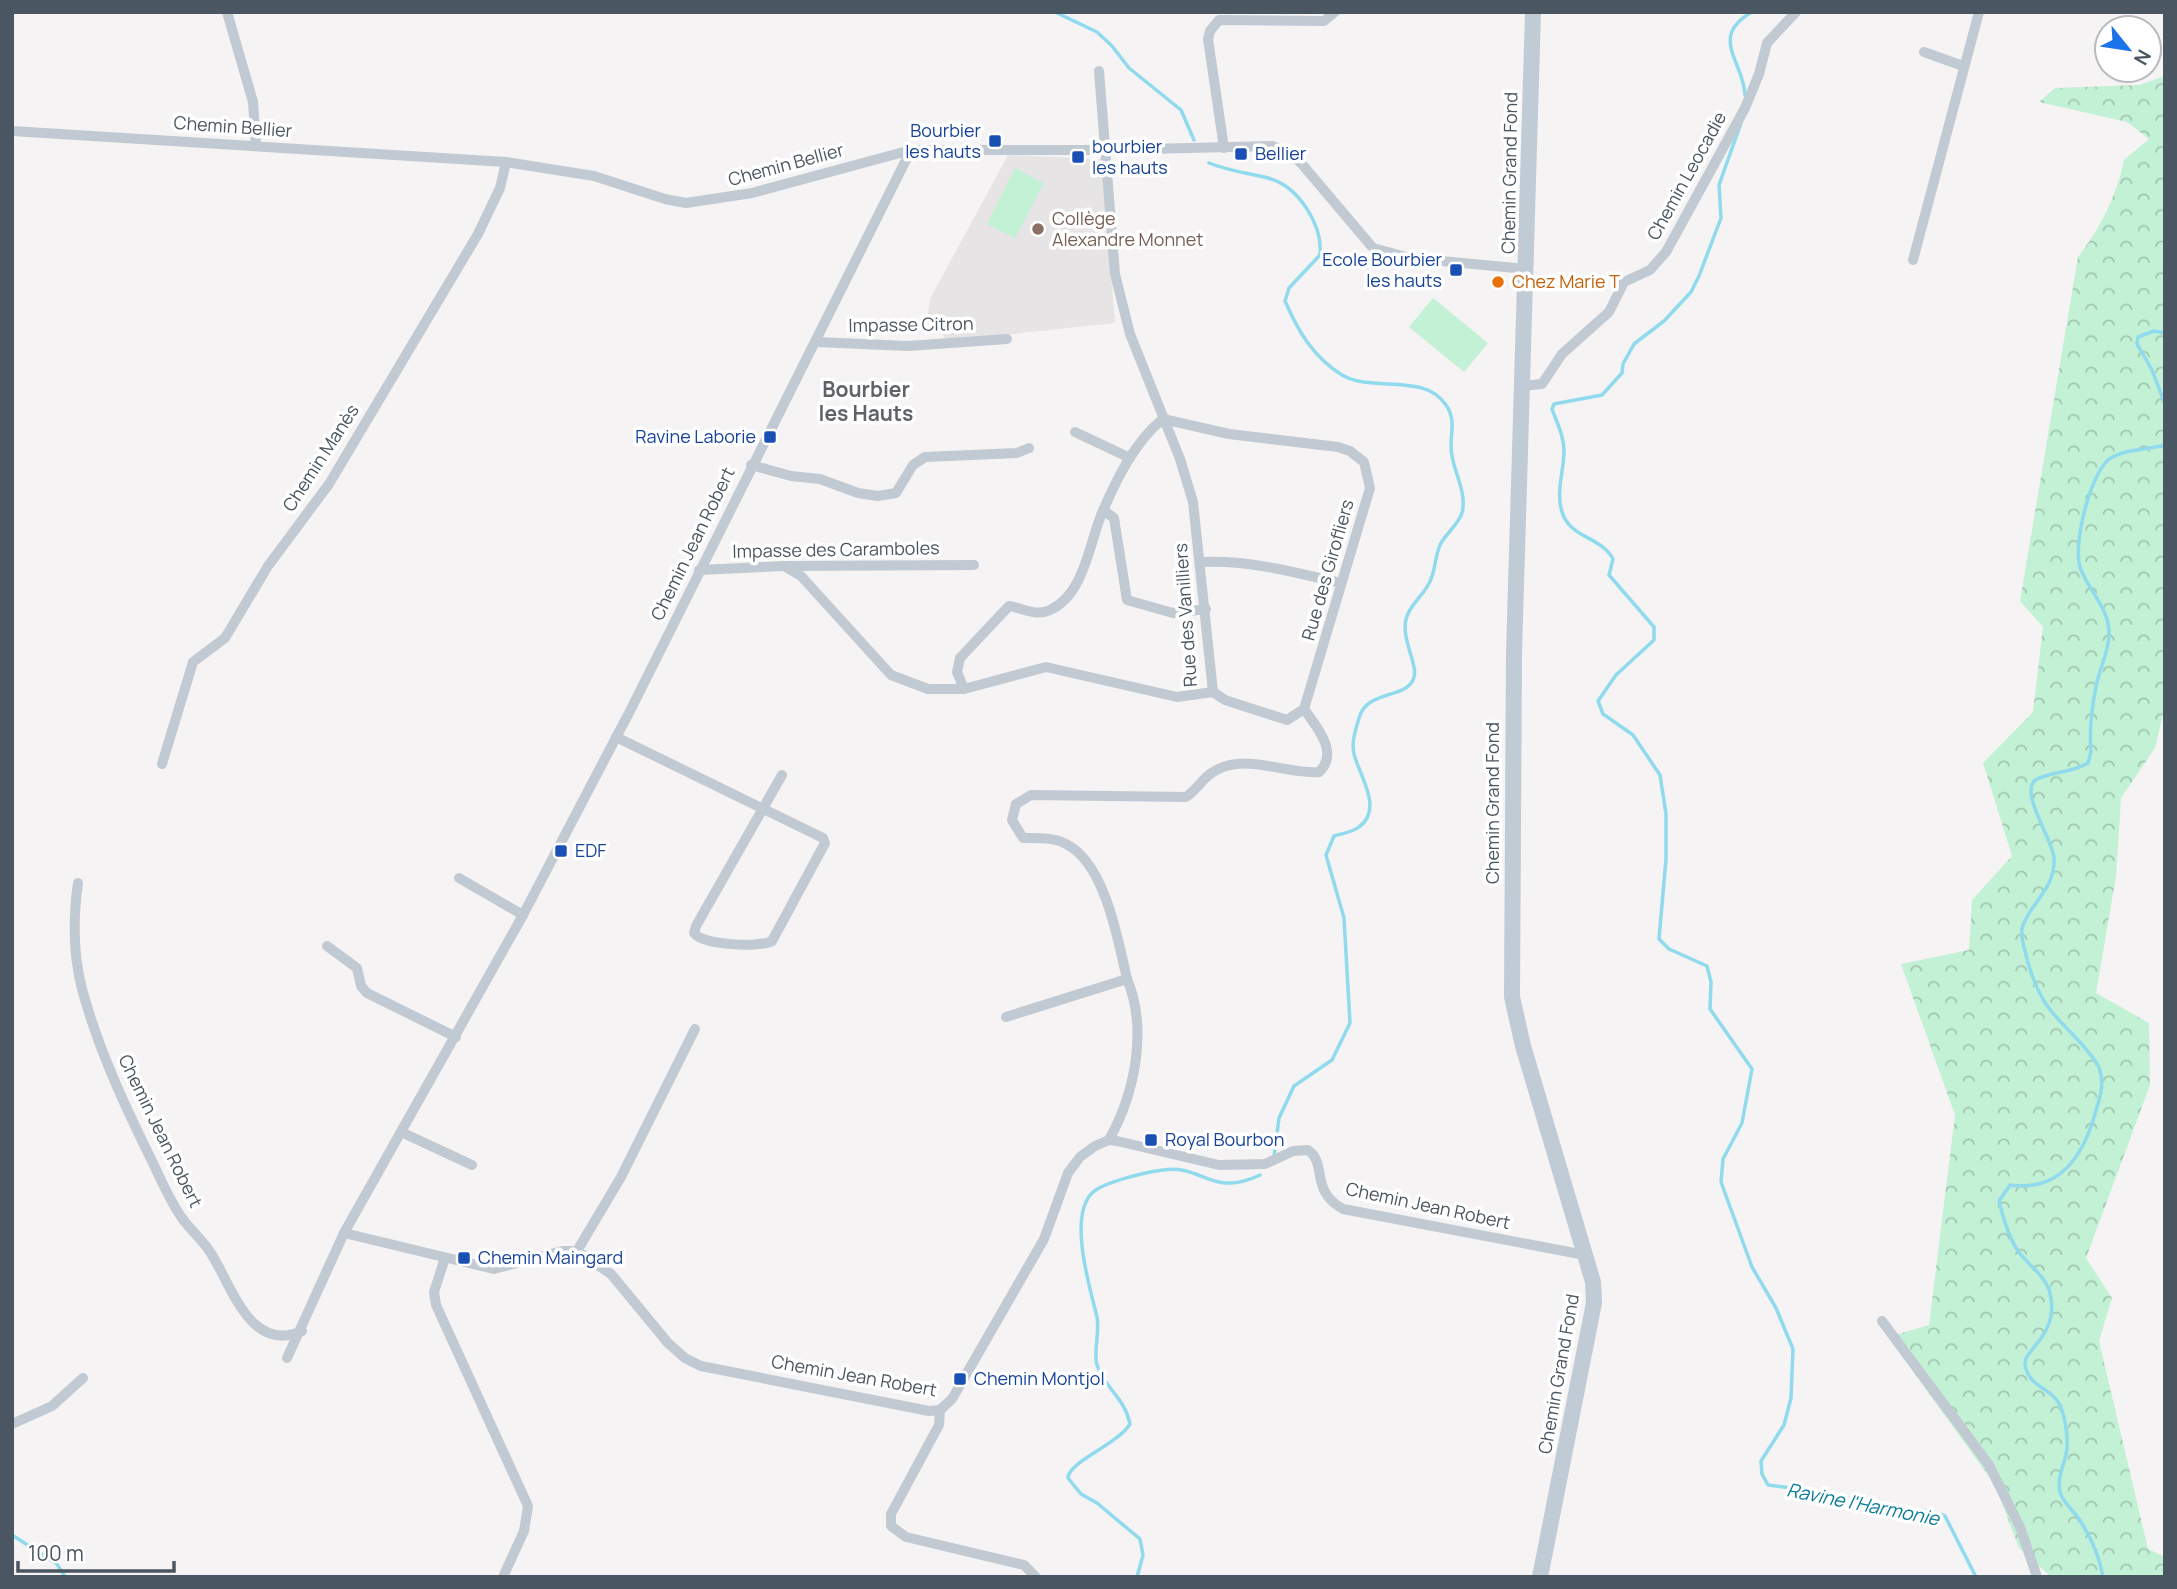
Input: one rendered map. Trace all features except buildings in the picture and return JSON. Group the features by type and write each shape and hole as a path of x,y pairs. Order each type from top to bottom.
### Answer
{"street":[{"path":"226,12 253,102 256,146"},
{"path":"1224,148 1208,39 1210,30 1219,20 1292,16 1324,21 1335,12"},
{"name":"Chemin Grand Fond","path":"1534,12 1511,799 1512,997 1523,1046 1593,1282 1594,1303 1541,1577"},
{"name":"Chemin Leocadie","path":"1522,386 1542,384 1566,350 1605,316 1624,282 1650,270 1665,252 1749,99 1767,43 1796,12"},
{"path":"1913,260 1979,12"},
{"path":"1924,52 1963,66"},
{"name":"Rue des Vanilliers","path":"784,566 801,576 891,675 928,690 964,688 1046,667 1177,697 1213,692 1201,562 1191,492 1130,334 1117,286 1099,71"},
{"name":"Chemin Bellier","path":"12,131 506,162 594,176 665,199 686,202 752,193 911,150 1106,150 1272,146 1286,151 1301,163 1373,248 1410,258 1527,269"},
{"name":"Chemin Jean Robert","path":"287,1358 302,1331 344,1233 523,915 616,737 911,150"},
{"name":"Chemin Manès","path":"162,764 193,662 216,646 229,632 268,566 329,484 478,234 500,188 506,162"},
{"name":"Impasse Citron","path":"816,342 908,346 1007,339"},
{"path":"964,688 957,672 960,658 1009,606 1043,613 1061,604 1071,593 1079,579 1103,510 1130,458 1152,428 1163,419"},
{"name":"Rue des Girofliers","path":"1163,419 1229,434 1338,447 1357,456 1368,470 1370,488 1304,709"},
{"path":"1075,432 1130,458"},
{"path":"751,465 791,476 820,478 858,493 888,496 901,488 913,465 925,457 1017,453 1029,448"},
{"path":"1103,510 1114,519 1127,600 1173,612 1206,609"},
{"path":"1201,562 1238,561 1269,565 1340,583"},
{"name":"Impasse des Caramboles","path":"699,570 784,566 974,565"},
{"path":"1109,1140 1131,1086 1139,1019 1114,922 1082,854 1068,844 1023,838 1012,820 1016,804 1031,795 1186,797 1210,774 1231,764 1249,763 1319,772 1324,768 1327,750 1322,733 1304,709 1294,719 1287,720 1225,700 1213,692"},
{"path":"616,737 761,808 823,838 824,850 772,941 758,946 698,938 694,933 696,926 761,808 782,775"},
{"path":"459,878 523,915"},
{"name":"Chemin Jean Robert","path":"78,883 74,938 82,987 111,1077 162,1181 182,1219 212,1254 229,1290 254,1323 275,1336 289,1337 302,1331"},
{"path":"327,946 357,968 361,986 367,993 456,1037"},
{"path":"1006,1017 1127,979"},
{"path":"344,1233 494,1269 562,1251 577,1251 621,1177 695,1029"},
{"path":"401,1132 472,1165"},
{"name":"Chemin Jean Robert","path":"577,1251 611,1275 668,1343 685,1358 701,1366 929,1411 940,1410 952,1399 967,1376 1044,1239 1068,1173 1080,1157 1109,1140 1149,1146 1219,1165 1265,1164 1293,1151 1308,1150 1316,1160 1326,1197 1343,1209 1585,1255"},
{"path":"444,1258 434,1292 436,1305 528,1506 524,1531 503,1577"},
{"path":"1882,1321 1989,1465 2021,1527 2037,1577"},
{"path":"12,1424 52,1406 83,1378"},
{"path":"940,1410 939,1425 891,1514 891,1526 906,1537 1024,1565 1036,1577"}],"shaded area":[{"name":"Collège Alexandre Monnet","path":"1008,155 1102,159 1115,323 947,341 928,314 930,299"}],"green space":[{"path":"2165,76 2165,705 2155,748 2121,798 2116,876 2096,993 2149,1023 2150,1085 2086,1258 2112,1298 2099,1341 2148,1549 2165,1557 2165,1577 2051,1577 2019,1548 1995,1485 1888,1337 1929,1325 1955,1115 1901,964 1969,950 1972,900 2012,856 1983,763 2033,712 2043,627 2020,601 2078,257 2107,211 2124,160 2149,139 2127,122 2039,102 2055,88 2163,84"},
{"path":"1015,168 1044,183 1015,238 987,224"},
{"path":"1433,298 1488,343 1464,372 1409,327"}],"waterway":[{"name":"Ravine Laborie","path":"1055,12 1097,32 1129,68 1181,110 1194,140"},
{"name":"Ravine l'Harmonie","path":"1745,95 1730,41 1732,31 1739,21 1752,12"},
{"name":"Ravine l'Harmonie","path":"1741,123 1719,185 1721,218 1691,292 1664,321 1634,344 1623,364 1622,373 1602,395 1554,404 1552,409 1564,445 1560,484 1561,509 1574,529 1608,552 1613,559 1609,575 1654,627 1654,640 1616,675 1598,701 1603,714 1633,735 1660,775 1666,814 1666,859 1659,939 1669,949 1707,966 1711,982 1710,1009 1752,1069 1742,1123 1723,1159 1721,1182 1752,1267 1776,1308 1793,1349 1791,1398 1784,1425 1761,1461 1762,1474 1768,1485 1807,1490 1871,1507 1931,1511 1945,1516 1976,1577"},
{"name":"Ravine Laborie","path":"1209,163 1279,182 1299,198 1318,232 1320,255 1289,288 1285,301 1295,323 1315,352 1342,375 1368,383 1425,389 1446,405 1452,424 1452,456 1463,499 1462,513 1441,543 1429,584 1406,619 1406,636 1415,674 1413,680 1402,690 1370,703 1359,718 1353,749 1368,792 1369,811 1366,820 1359,827 1334,836 1326,855 1344,918 1350,1023 1332,1060 1294,1086 1279,1118 1274,1157"},
{"path":"2165,333 2154,331 2138,337 2137,344 2152,370 2165,404"},
{"path":"2103,1577 2088,1535 2060,1492 2067,1444 2061,1407 2052,1395 2035,1383 2025,1364 2050,1320 2050,1293 2045,1281 2015,1246 1999,1201 2010,1185 2043,1183 2067,1168 2084,1144 2100,1096 2102,1079 2099,1067 2044,1001 2023,945 2023,925 2047,886 2054,868 2052,850 2031,793 2032,785 2037,779 2082,766 2088,763 2091,752 2094,699 2107,650 2109,630 2105,613 2087,583 2078,556 2081,527 2089,495 2101,468 2113,456 2165,445"},
{"name":"Ravine Laborie","path":"1137,1577 1143,1555 1140,1539 1097,1503 1081,1494 1068,1478 1076,1466 1115,1439 1130,1424 1124,1407 1104,1380 1097,1365 1097,1317 1081,1235 1085,1204 1092,1193 1105,1185 1156,1171 1176,1169 1230,1183 1260,1175"},
{"path":"12,1535 57,1564 65,1577"}],"place":[{"name":"Bourbier les hauts","path":"995,141"},
{"name":"Bellier","path":"1241,154"},
{"name":"bourbier les hauts","path":"1078,157"},
{"name":"Collège Alexandre Monnet","path":"1038,229"},
{"name":"Ecole Bourbier les hauts","path":"1456,270"},
{"name":"Chez Marie T","path":"1498,282"},
{"name":"Ravine Laborie","path":"770,437"},
{"name":"EDF","path":"561,851"},
{"name":"Royal Bourbon","path":"1151,1140"},
{"name":"Chemin Maingard","path":"464,1258"},
{"name":"Chemin Montjol","path":"960,1379"}],"district":[{"name":"Bourbier les Hauts","path":"866,402"}]}
